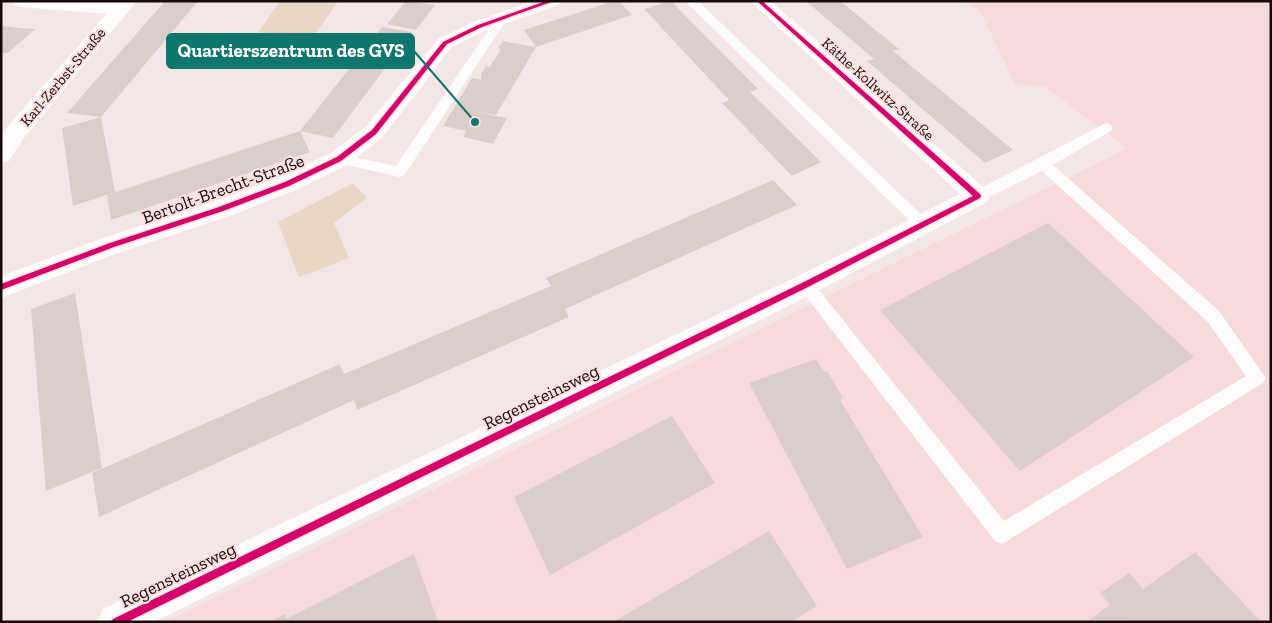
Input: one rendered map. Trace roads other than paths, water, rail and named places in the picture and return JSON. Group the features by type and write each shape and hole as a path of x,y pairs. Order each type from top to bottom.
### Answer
{"street":[{"path":"20,1 124,5"},
{"name":"Bertolt-Brecht-Straße","path":"1,287 112,245 287,184 339,159 374,132 445,43 480,26 552,1"},
{"name":"Käthe-Kollwitz-Straße","path":"759,1 978,196"},
{"name":"Karl-Zerbst-Straße","path":"1,155 16,132 124,5"},
{"name":"Regensteinsweg","path":"134,618 805,285 978,196"}],"lane":[{"path":"691,1 923,225"},
{"path":"339,159 399,172 501,19"},
{"path":"978,196 1043,164 1106,128"},
{"path":"805,285 1002,534 1257,378 1213,316 1043,164"}],"place":[{"name":"Quartierszentrum des GVS","path":"475,122"}]}
